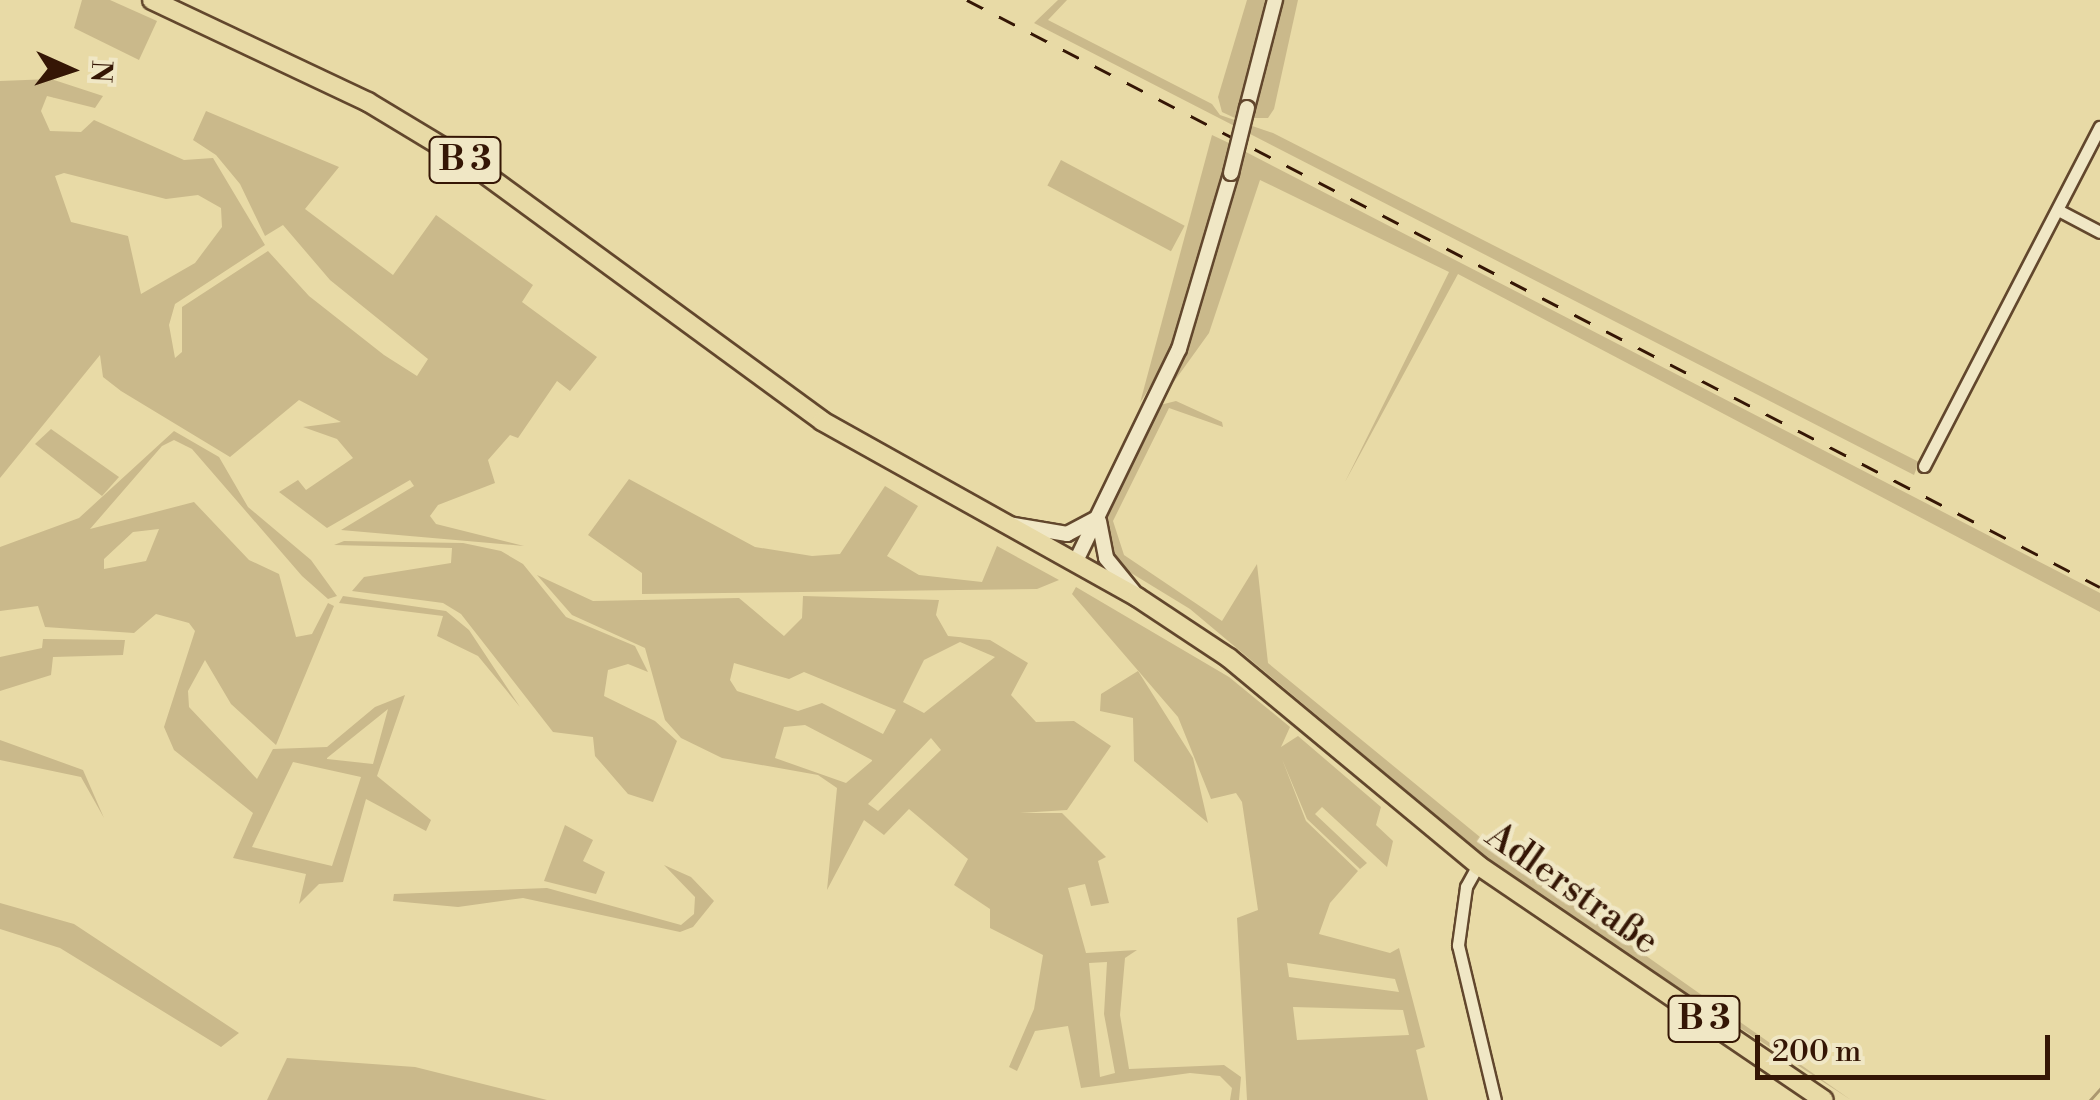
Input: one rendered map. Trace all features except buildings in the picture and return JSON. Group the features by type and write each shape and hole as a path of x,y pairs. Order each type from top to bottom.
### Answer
{"main road":[{"name":"B 3","path":"152,0 288,60 474,166 822,420 1137,597"},
{"name":"Adlerstraße","path":"1137,597 1297,712 1478,865 1824,1100"}],"street":[{"path":"1075,563 1179,349 1231,173 1275,0"},
{"path":"1924,466 2100,127"},
{"path":"2058,210 2100,232"},
{"path":"1008,524 1067,534 1100,516"},
{"path":"1100,516 1101,547 1137,597"},
{"path":"1478,865 1466,887 1458,945 1495,1100"}],"shaded area":[{"path":"82,0 110,0 157,21 139,60 74,28"},
{"path":"1058,0 1067,0 1048,20 1212,104 1220,115 1273,133 1919,462 1914,475 1034,23"},
{"path":"1247,0 1265,0 1237,119 1222,112 1218,97"},
{"path":"1281,0 1298,0 1274,109 1268,118 1252,118"},
{"path":"51,79 103,96 95,108 47,96 41,111 50,131 81,132 94,120 184,160 213,158 265,245 175,304 169,325 175,358 182,352 182,307 268,251 309,296 384,355 417,376 428,359 330,280 283,225 265,236 240,184 216,155 193,140 206,111 339,167 305,209 393,275 436,215 533,285 522,302 597,357 570,391 557,381 518,438 510,435 488,460 495,483 438,505 430,516 436,524 524,546 341,530 414,486 410,480 327,528 279,492 298,480 306,490 353,458 337,439 303,427 341,422 299,400 230,457 103,377 100,355 0,478 0,81","holes":["64,173 166,199 198,195 221,208 222,227 195,263 141,294 128,236 71,222 55,176"]},
{"path":"1212,135 1231,144 1224,171 1168,357 1140,403"},
{"path":"1244,151 2100,593 2100,612 1458,274 1345,482 1449,272 1260,180 1209,333 1173,383"},
{"path":"1061,160 1185,226 1171,251 1047,186"},
{"path":"1176,401 1222,422 1223,427 1169,408 1113,521 1124,555 1222,621 1257,564 1268,663 1497,851 1851,1100 1517,883 1190,609 1118,565 1107,547 1106,517 1160,405"},
{"path":"51,429 119,477 102,496 35,444"},
{"path":"174,431 219,457 248,507 311,560 337,596 328,599 302,576 192,449 174,440 162,446 90,529 194,502 249,560 279,574 296,637 312,634 328,603 334,606 276,745 231,704 205,660 188,691 189,707 257,779 273,749 327,747 375,707 405,695 377,776 431,820 426,831 366,799 343,882 319,884 299,904 306,874 233,858 253,813 174,750 164,727 195,631 189,623 156,614 134,633 45,627 38,606 0,611 0,547 79,518","holes":["159,529 146,561 104,569 104,559 133,532","388,709 373,764 327,758","293,762 361,777 332,866 252,847"]},
{"path":"629,479 755,547 812,556 840,554 885,486 918,506 887,556 919,575 982,582 997,546 1059,580 1037,589 642,594 642,573 588,535"},
{"path":"344,541 463,543 501,551 523,564 566,617 635,646 648,672 628,664 608,670 604,696 655,721 677,741 653,802 628,794 595,756 593,737 553,732 461,614 443,603 352,591 364,577 451,563 452,548 334,545"},
{"path":"537,575 593,601 739,598 784,636 802,618 803,596 939,600 936,615 948,636 990,640 1028,663 1011,695 1036,722 1074,721 1111,746 1067,810 1020,813 1062,813 1106,857 1098,861 1109,903 1091,906 1085,884 1068,888 1086,953 1137,950 1125,958 1120,1015 1129,1069 1224,1065 1241,1077 1239,1100 1230,1100 1232,1088 1220,1076 1190,1073 1081,1088 1068,1026 1035,1031 1017,1071 1009,1067 1034,1009 1043,955 990,928 990,909 954,885 968,859 909,809 884,835 864,820 827,890 837,788 818,775 722,758 681,738 665,720 645,648 572,615","holes":["960,642 995,657 924,713 903,702 924,660","734,663 789,679 804,672 896,710 883,734 822,703 798,711 737,691 730,680","805,725 872,761 846,783 775,758 784,727","931,738 941,750 878,811 868,804","1107,962 1104,1014 1115,1073 1100,1077 1089,963"]},
{"path":"1076,587 1229,677 1290,727 1281,747 1298,736 1381,807 1376,825 1393,841 1387,867 1322,807 1315,814 1367,863 1360,869 1307,819 1282,759 1306,821 1358,871 1330,903 1319,934 1390,953 1399,948 1425,1047 1416,1050 1428,1100 1247,1100 1237,918 1258,910 1242,802 1236,793 1211,799 1178,717 1072,594","holes":["1287,963 1395,979 1399,992 1289,977","1293,1007 1403,1010 1409,1035 1297,1040"]},
{"path":"343,596 446,611 469,630 520,707 478,656 437,636 443,616 339,603"},
{"path":"43,639 125,640 123,655 53,657 51,675 0,691 0,657 42,648"},
{"path":"1138,671 1193,758 1208,823 1134,761 1133,718 1100,711 1101,694"},
{"path":"0,740 83,770 104,818 81,777 0,760"},
{"path":"565,825 593,840 583,861 605,872 596,894 544,881"},
{"path":"664,865 691,877 714,901 693,927 680,932 523,898 458,907 393,901 394,894 547,888 681,925 694,914 695,897"},
{"path":"0,903 74,924 239,1033 221,1047 60,948 0,929"},
{"path":"287,1058 415,1067 547,1100 267,1100"}],"waterway":[{"path":"2090,1100 2100,1089"}],"railway":[{"path":"967,0 2100,587"}]}
